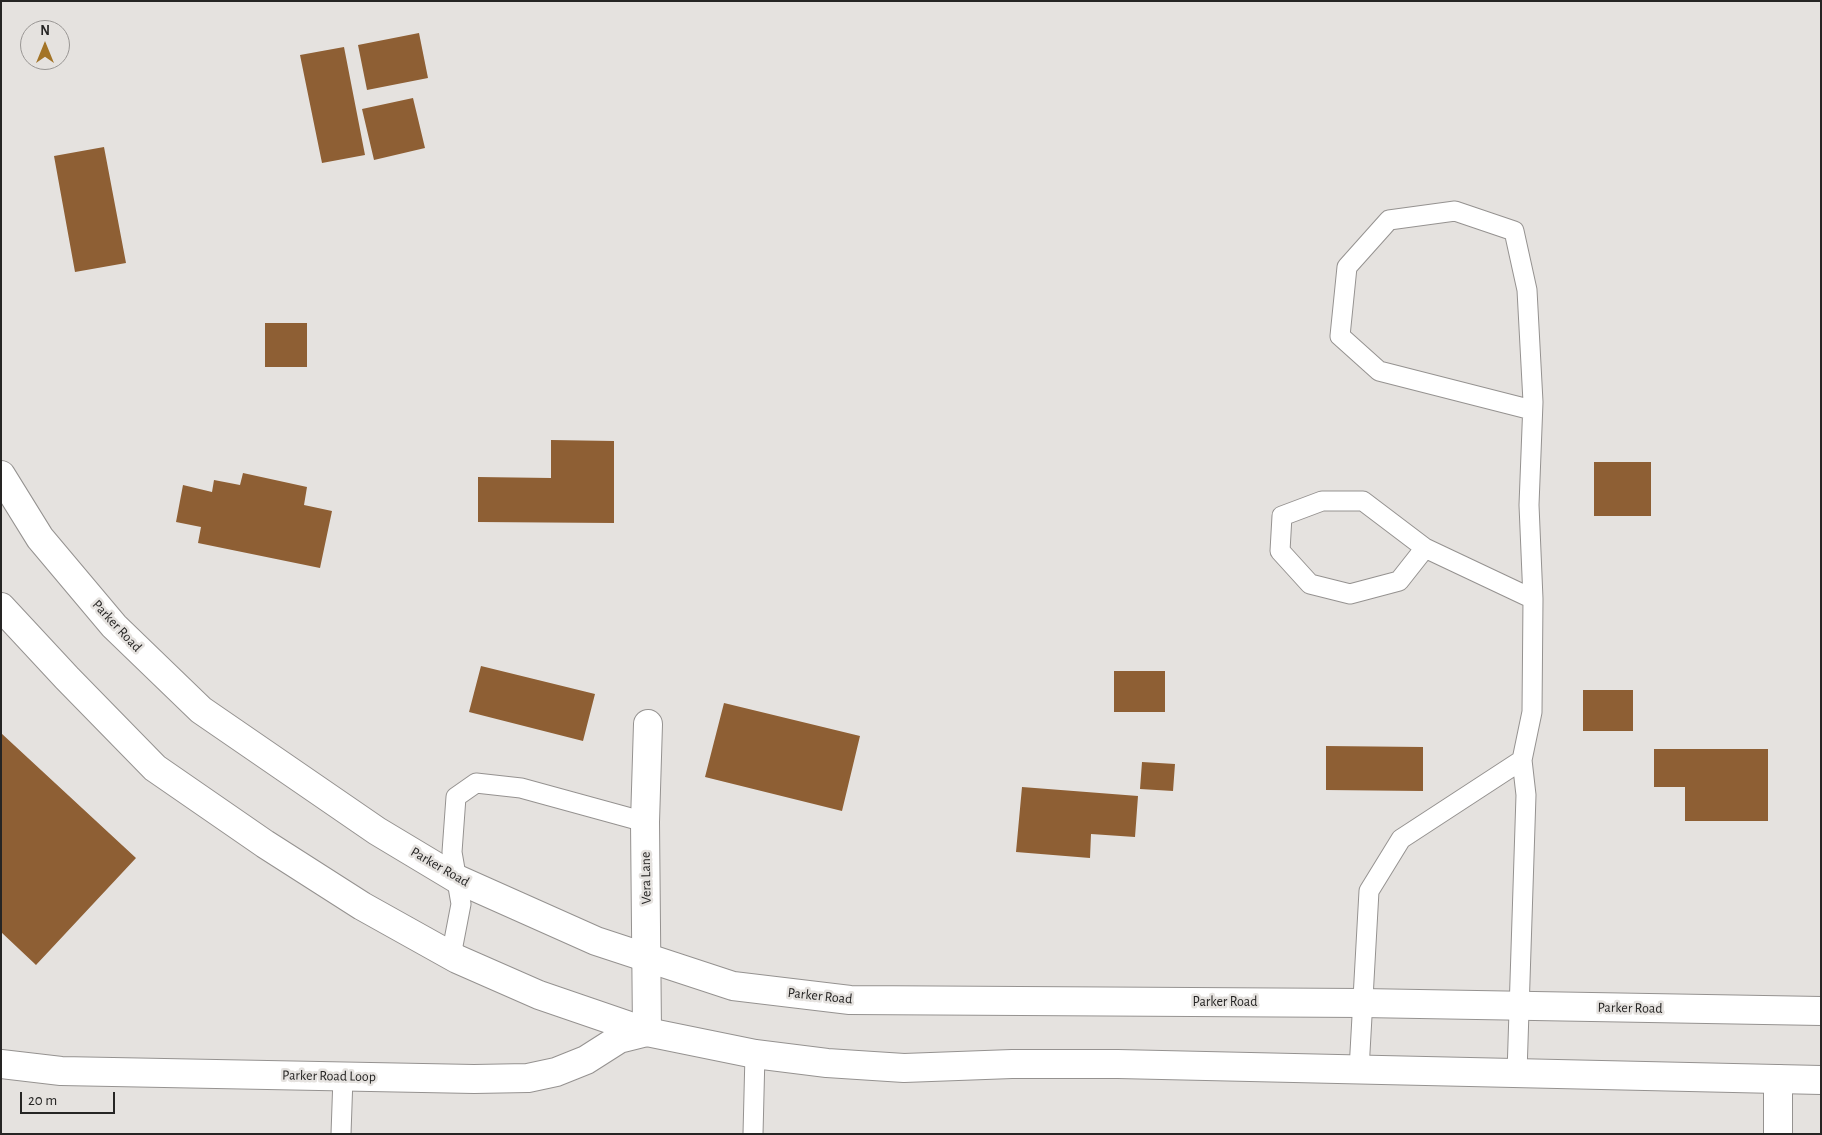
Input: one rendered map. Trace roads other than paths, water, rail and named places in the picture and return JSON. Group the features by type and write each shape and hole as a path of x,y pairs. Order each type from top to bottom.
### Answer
{"main road":[{"name":"Parker Road","path":"1,475 40,538 108,619 201,710 377,831 457,879 596,941 733,986 850,1000 1362,1003 1821,1011"},
{"path":"1,607 155,768 265,844 346,896 451,956 539,995 647,1032 756,1054 827,1064 904,1068 1012,1064 1118,1064 1821,1080"},
{"name":"Vera Lane","path":"647,1032 645,822 648,724"},
{"name":"Parker Road Loop","path":"1,1064 61,1071 474,1079 528,1078 571,1066 586,1060 619,1039 647,1032"},
{"path":"1778,1079 1778,1134"}],"lane":[{"path":"1517,1073 1526,795 1522,760 1532,712 1533,599 1529,505 1532,410 1527,290 1514,231 1455,211 1389,220 1347,267 1340,336 1379,371 1532,410"},
{"path":"1425,548 1399,581 1350,594 1310,584 1280,551 1282,516 1322,501 1363,501 1425,548 1533,599"},
{"path":"1359,1070 1369,890 1401,839 1522,760"},
{"path":"451,956 461,904 452,852 456,797 476,783 521,788 645,822"},
{"path":"753,1134 756,1054"},
{"path":"341,1134 343,1076"}]}
